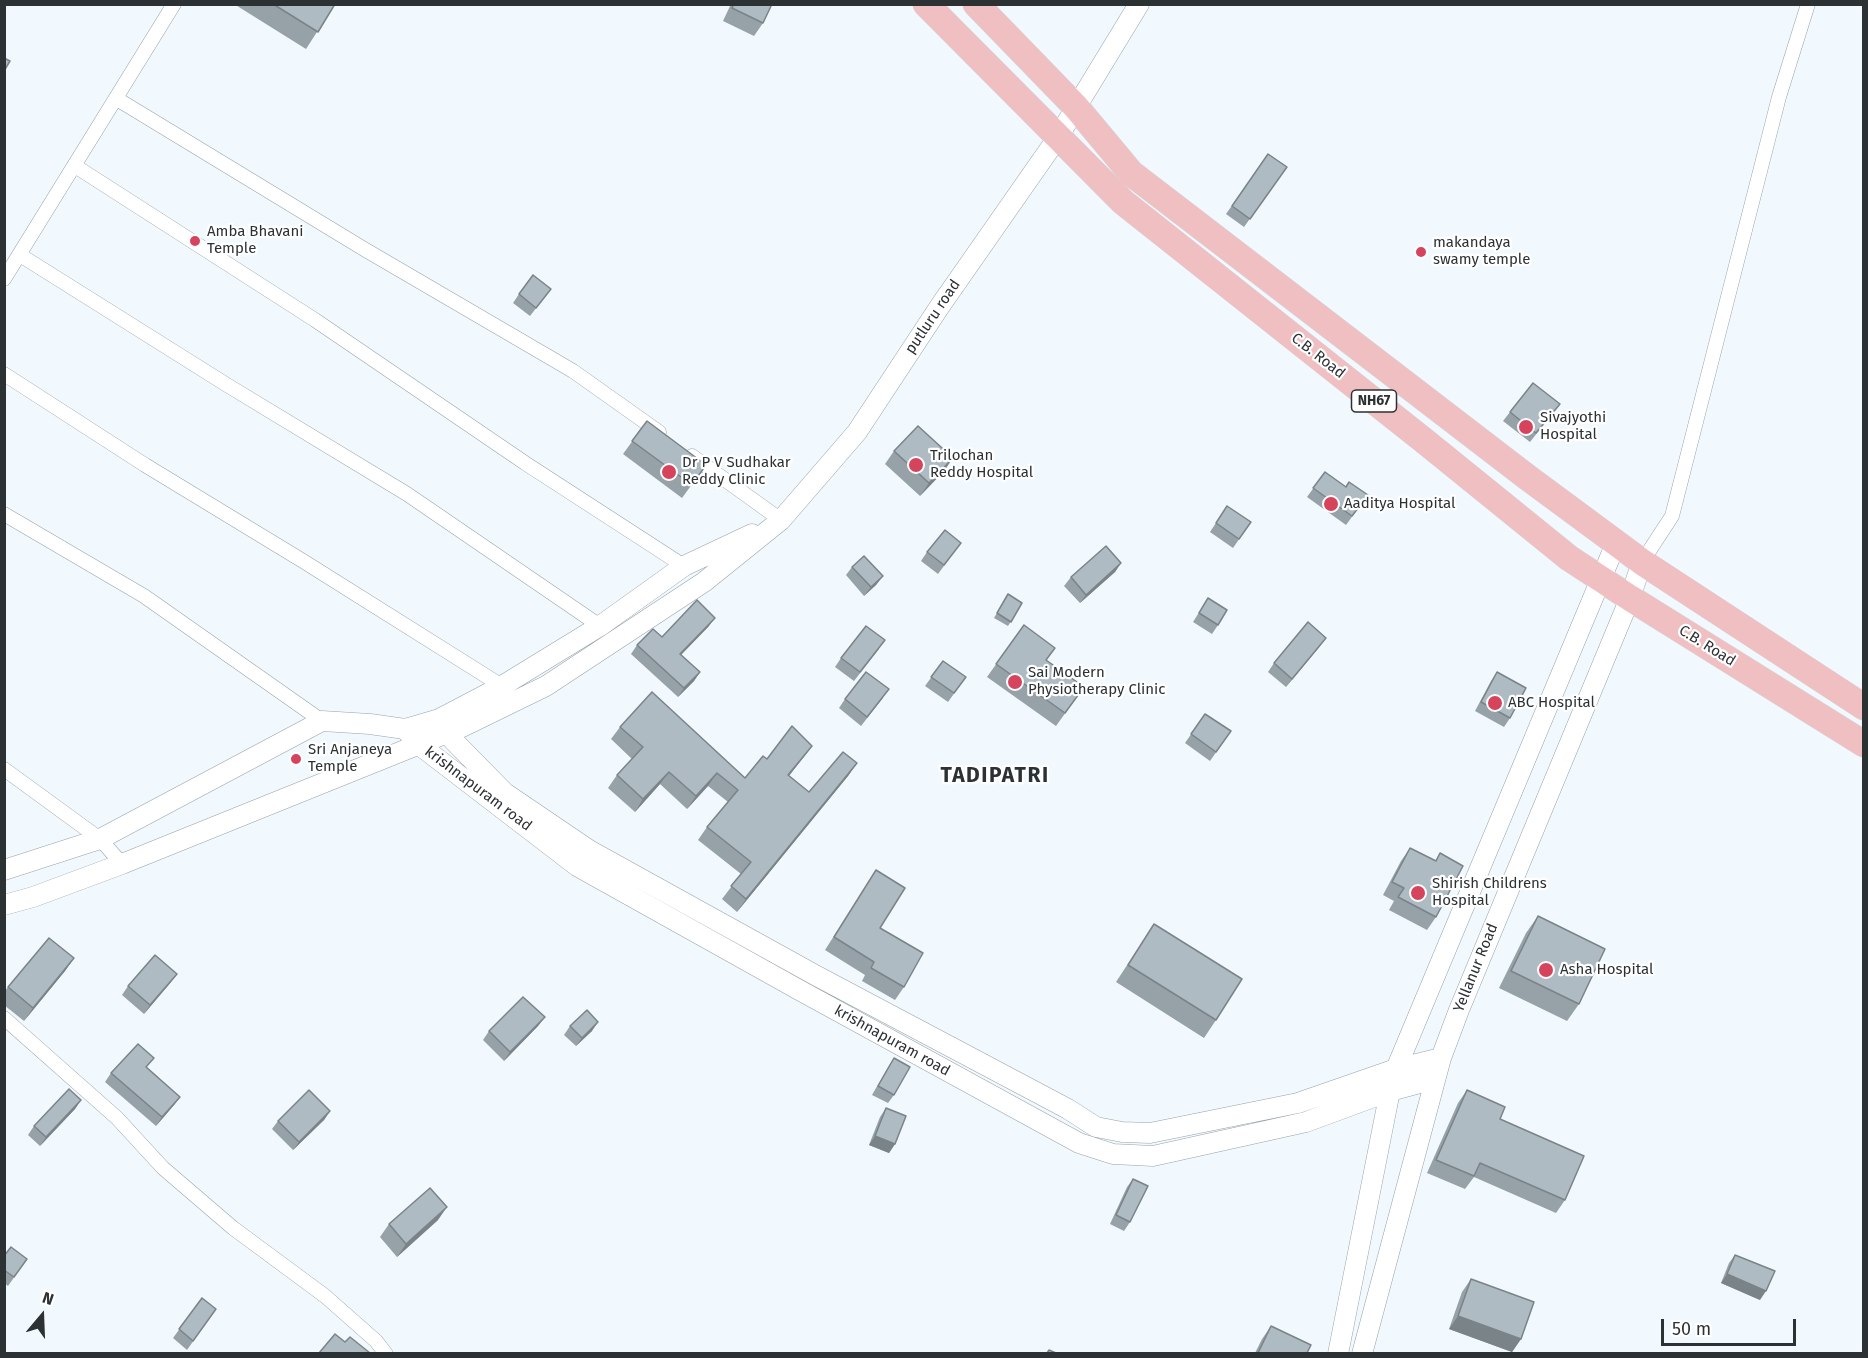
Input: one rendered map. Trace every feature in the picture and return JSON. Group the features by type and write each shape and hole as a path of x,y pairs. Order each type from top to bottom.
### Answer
{"highway":[{"name":"C.B. Road","path":"926,4 1123,202 1569,558 1863,744"},
{"name":"NH67","path":"976,4 1076,107 1131,173 1527,477 1642,562 1863,707"}],"main road":[{"name":"putluru road","path":"781,520 857,432 940,306 1058,137 1139,4"},
{"path":"4,905 33,897 122,864 418,744 502,686 600,626 684,566 781,520"},
{"path":"4,870 100,839 322,721 405,729 442,726 546,686 704,582 781,520"},
{"path":"1338,1353 1396,1069 1616,543"},
{"name":"Yellanur Road","path":"1362,1353 1441,1058 1630,598 1642,562"},
{"name":"krishnapuram road","path":"442,726 505,793 589,850 1096,1126 1122,1132 1150,1133 1298,1103 1396,1069 1441,1058"},
{"name":"krishnapuram road","path":"405,729 418,744 577,866 1079,1143 1113,1154 1153,1156 1306,1122 1390,1091 1434,1079"}],"street":[{"path":"4,279 174,4"},
{"path":"1642,562 1672,516 1779,98 1808,4"},
{"path":"117,99 364,249 573,371 781,520"},
{"path":"75,166 315,320 525,463 684,566"},
{"path":"20,255 227,385 407,494 600,626"},
{"path":"4,374 145,465 502,686"},
{"path":"4,514 144,596 322,721"},
{"path":"4,769 100,839 122,864"},
{"path":"4,1018 117,1118 162,1168 233,1228 325,1296 376,1341 386,1353"}],"building":[{"path":"273,4 335,4 318,32"},
{"path":"734,4 772,4 763,23 732,8"},
{"path":"4,58 10,61 4,71"},
{"path":"1268,154 1287,167 1250,219 1232,206"},
{"path":"533,275 551,289 536,308 519,294"},
{"path":"1533,383 1560,404 1536,433 1510,412"},
{"path":"647,421 706,465 692,485 632,441"},
{"path":"918,426 953,458 929,483 894,451"},
{"path":"1325,472 1346,487 1349,482 1368,495 1352,516 1313,488"},
{"path":"1227,506 1251,522 1239,539 1216,523"},
{"path":"945,530 961,543 944,565 927,552"},
{"path":"1106,546 1121,563 1086,595 1071,577"},
{"path":"864,556 883,576 871,587 852,567"},
{"path":"1008,594 1022,603 1011,622 997,613"},
{"path":"1208,598 1227,610 1218,625 1199,613"},
{"path":"697,600 715,618 680,654 700,672 684,688 637,645 653,629 662,637"},
{"path":"1308,622 1326,638 1292,679 1274,663"},
{"path":"1024,625 1055,648 1046,660 1084,687 1065,713 996,664"},
{"path":"866,626 885,640 860,672 841,658"},
{"path":"943,661 966,677 954,693 931,677"},
{"path":"866,672 889,689 867,717 845,699"},
{"path":"1497,672 1526,688 1510,718 1481,702"},
{"path":"652,692 745,778 763,756 767,759 792,726 812,746 788,775 809,792 843,752 857,763 746,899 731,886 751,862 707,827 738,790 717,773 696,796 669,772 643,799 617,775 643,747 620,727"},
{"path":"1205,714 1231,731 1216,752 1191,734"},
{"path":"1410,848 1436,861 1440,853 1463,866 1436,917 1398,897 1404,888 1392,882"},
{"path":"876,870 905,888 880,928 923,953 904,987 871,968 874,962 834,937"},
{"path":"1538,916 1605,949 1579,1004 1511,971"},
{"path":"1154,924 1242,979 1216,1020 1128,965"},
{"path":"49,938 74,958 33,1008 8,987"},
{"path":"155,955 177,974 150,1005 128,986"},
{"path":"523,997 545,1017 510,1052 489,1031"},
{"path":"587,1010 598,1022 582,1038 570,1026"},
{"path":"138,1044 154,1058 146,1067 180,1097 162,1117 111,1073"},
{"path":"894,1058 910,1067 894,1095 878,1086"},
{"path":"69,1089 81,1100 46,1137 34,1126"},
{"path":"309,1090 330,1111 299,1142 278,1121"},
{"path":"1467,1090 1505,1107 1500,1119 1584,1156 1565,1200 1480,1163 1474,1176 1436,1160"},
{"path":"886,1108 906,1116 895,1144 875,1136"},
{"path":"1133,1179 1148,1186 1130,1222 1116,1215"},
{"path":"430,1188 447,1207 406,1244 389,1224"},
{"path":"11,1247 27,1259 14,1277 4,1270 4,1256"},
{"path":"1735,1255 1775,1271 1766,1291 1727,1274"},
{"path":"1471,1279 1534,1302 1521,1339 1458,1316"},
{"path":"202,1298 216,1309 193,1341 179,1329"},
{"path":"1271,1326 1311,1345 1307,1353 1258,1353"},
{"path":"335,1334 345,1342 350,1337 370,1353 319,1353"}],"place":[{"name":"Amba Bhavani Temple","path":"195,241"},
{"name":"makandaya swamy temple","path":"1421,252"},
{"name":"Sivajyothi Hospital","path":"1526,427"},
{"name":"Trilochan Reddy Hospital","path":"916,465"},
{"name":"Dr P V Sudhakar Reddy Clinic","path":"669,472"},
{"name":"Aaditya Hospital","path":"1331,504"},
{"name":"Sai Modern Physiotherapy Clinic","path":"1015,682"},
{"name":"ABC Hospital","path":"1495,703"},
{"name":"Sri Anjaneya Temple","path":"296,759"},
{"name":"Shirish Childrens Hospital","path":"1418,893"},
{"name":"Asha Hospital","path":"1546,970"}],"district":[{"name":"TADIPATRI","path":"995,776"}]}
